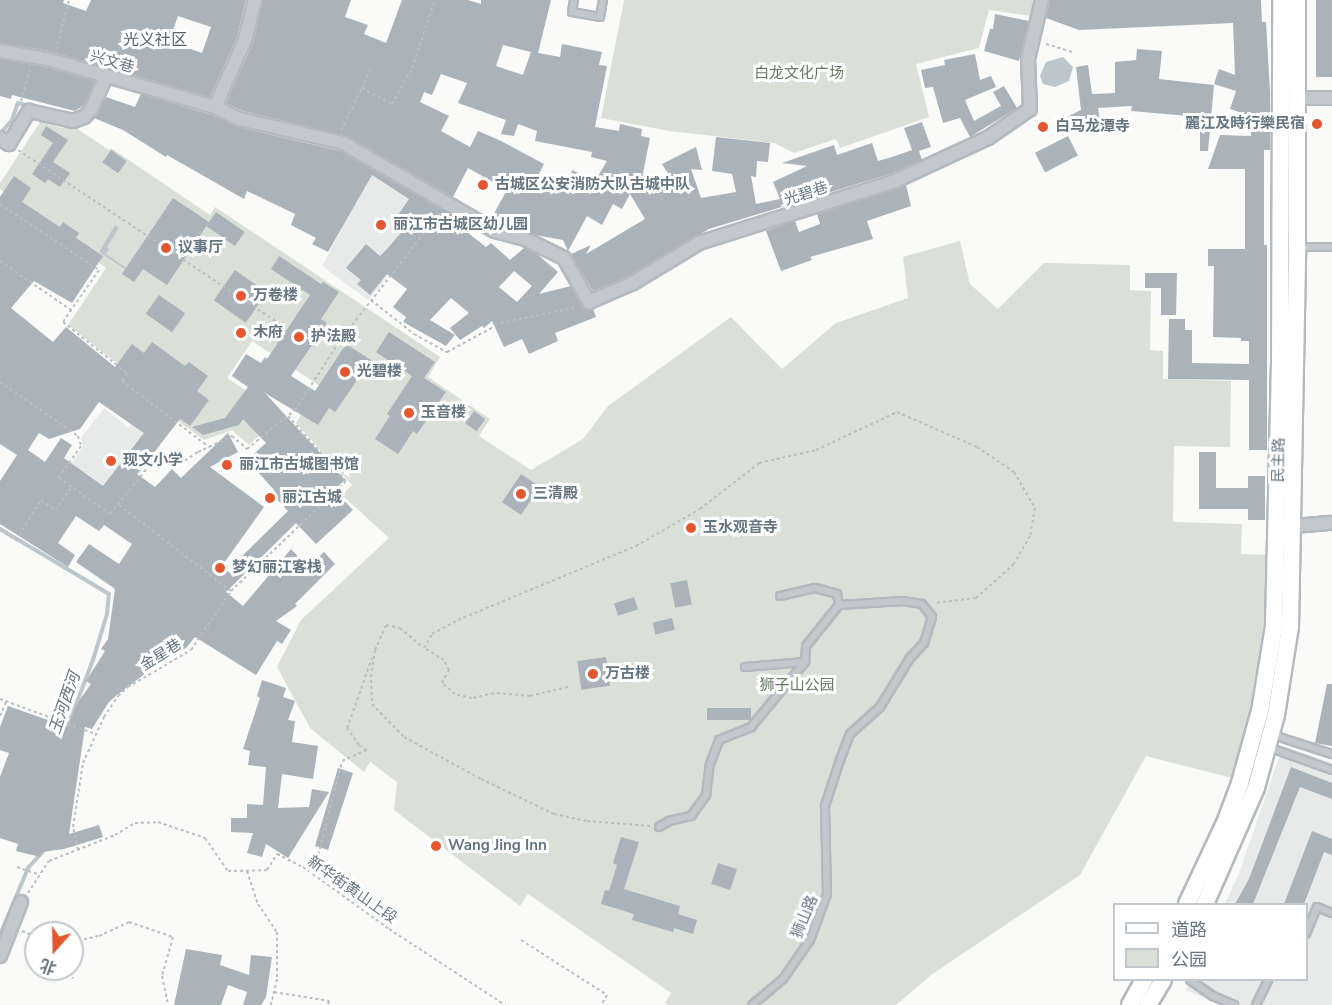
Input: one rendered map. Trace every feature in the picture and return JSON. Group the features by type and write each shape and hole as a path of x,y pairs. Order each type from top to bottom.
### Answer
{"main road":[{"name":"民主路","path":"1187,903 1208,862 1240,783 1260,711 1274,626 1280,329 1281,0"},
{"name":"民主路","path":"1205,903 1240,829 1269,741 1290,627 1294,526 1298,247 1297,0"},
{"path":"1130,1005 1143,981"},
{"path":"1148,1005 1162,981"}],"street":[{"path":"215,107 245,40 255,0"},
{"path":"1034,34 1042,0"},
{"name":"光碧巷","path":"589,302 633,283 699,243 893,182 988,138 1030,109 1028,59 1034,34"},
{"name":"兴文巷","path":"0,51 53,61 215,107 240,119 336,141 495,231 532,242 564,258 589,302"},
{"path":"4,141 29,111 73,121 84,117 91,110 106,76"},
{"path":"1298,98 1332,98"},
{"path":"1294,526 1332,523"},
{"path":"0,957 21,902"}],"lane":[{"path":"574,0 572,12 600,17 603,0"},
{"path":"1298,247 1332,247"},
{"path":"780,596 815,588 837,594 839,605"},
{"path":"659,827 669,821 691,816 706,795 711,764 719,740 751,727 805,662 806,646 839,605 903,601 922,604"},
{"name":"狮山路","path":"752,1005 773,988 793,967 810,940 827,894 828,873 824,820 833,781 850,734 880,707 910,658 924,643 932,617 922,604"},
{"path":"745,668 805,662"},
{"path":"1269,741 1332,754"},
{"path":"1269,741 1332,770"},
{"path":"1308,929 1317,907 1332,913"},
{"path":"1191,981 1213,996 1233,1005"},
{"path":"1256,1005 1268,981"}],"path":[{"path":"53,61 69,0"},
{"path":"362,88 392,104 412,68 435,0"},
{"path":"1034,34 1047,38 1046,45 1073,52"},
{"path":"21,101 34,57"},
{"path":"336,141 370,69"},
{"path":"4,141 281,325"},
{"path":"0,382 78,436 81,446 59,478 110,514 152,462 180,464 232,436 247,449 295,410 341,339 447,203"},
{"path":"0,204 99,270 63,322 127,373 122,381 209,447"},
{"path":"0,261 71,310"},
{"path":"371,300 414,334 447,352 501,323 589,302"},
{"path":"424,648 432,634 458,620 636,546 699,509 759,464 816,450 897,412 977,447 1014,472 1035,508 1030,536 1014,564 976,598 922,604"},
{"name":"金星巷","path":"78,850 73,827 83,763 95,734 118,696 128,687 191,650 231,591 346,481 288,416"},
{"path":"0,530 16,540 41,500 56,510 72,487"},
{"path":"118,504 231,591"},
{"path":"314,873 342,761 367,750 359,745 347,728 386,625 400,628 424,648 444,660 449,670 442,682 455,694 472,698 494,693 531,696 568,687"},
{"path":"375,650 371,674 372,704 404,737 481,779 554,814 587,821 659,827"},
{"path":"0,699 95,734"},
{"path":"0,716 6,701"},
{"path":"21,902 49,861 135,823 158,822 205,838 228,871 247,871 258,904 277,932 277,979 271,1005"},
{"name":"新华街黄山上段","path":"247,871 267,870 277,854 314,873 389,929 505,1005"},
{"path":"17,867 40,876"},
{"path":"84,939 99,936 129,921 173,937 162,976 168,1005"},
{"path":"521,940 607,995 601,1005"},
{"path":"274,992 329,1001 328,1005"}],"shaded area":[{"path":"1063,57 1073,67 1069,81 1055,87 1043,84 1040,76 1046,62"},
{"name":"丽江市古城区幼儿园","path":"360,156 441,206 419,239 368,300 322,266 341,230 324,220"},
{"path":"115,225 119,228 107,247 109,249 106,254 131,273 99,252"},
{"name":"现文小学","path":"104,408 128,427 132,423 161,446 110,511 62,476 83,447 81,438"},
{"path":"1283,746 1332,763 1332,1005 1220,1005 1186,990 1190,981 1308,981 1308,903 1225,903 1239,873"}],"green space":[{"name":"白龙文化广场","path":"624,0 1035,0 1031,16 989,10 979,48 916,64 929,117 840,148 836,139 794,153 774,143 669,131 601,118"},
{"name":"狮子山公园","path":"40,122 62,128 73,126 109,150 111,148 210,215 215,207 440,357 428,377 490,419 479,436 531,470 583,439 608,406 731,317 782,369 836,323 908,298 903,257 960,241 970,284 998,309 1044,263 1130,265 1130,290 1151,291 1150,350 1163,351 1163,379 1231,381 1230,447 1174,446 1173,522 1242,524 1241,554 1268,555 1262,660 1253,709 1232,778 1146,756 1080,875 931,975 896,1005 668,1005 665,1003 671,993 528,894 520,906 394,810 397,782 370,762 364,772 310,728 277,667 301,620 389,538 342,495 352,485 296,423 320,386 252,341 227,378 282,414 249,445 232,430 204,440 123,381 128,372 68,325 106,268 0,189 0,183"}],"building":[{"path":"0,0 64,0 63,3 86,11 91,0 246,0 237,37 210,97 49,51 0,43","holes":["178,16 211,27 202,53 182,46 184,40 171,36"]},
{"path":"263,0 351,0 345,17 368,25 364,34 386,43 402,0 468,0 481,4 481,0 551,0 538,53 560,57 562,44 602,52 599,65 607,66 595,127 619,131 620,124 642,129 641,136 650,138 641,183 654,188 671,178 662,164 696,147 702,170 691,169 701,198 736,192 732,174 712,171 716,137 770,143 768,162 757,161 756,177 751,176 756,204 780,199 773,182 807,166 782,163 834,145 837,155 872,143 878,161 912,150 904,128 922,122 931,147 919,151 922,160 890,174 709,229 629,276 593,291 571,254 591,245 586,254 645,219 630,194 622,209 613,204 602,225 587,216 568,251 563,240 535,235 508,226 492,217 507,190 468,168 453,197 347,136 243,111 226,103 253,43","holes":["503,45 531,52 523,75 496,66","441,74 467,83 458,103 506,120 501,134 514,136 518,124 537,131 535,141 592,152 591,157 607,161 595,181 572,170 565,186 538,176 544,164 499,140 478,131 470,147 441,131 449,116 420,102 424,92 432,95"]},
{"path":"1050,0 1261,0 1262,22 1266,22 1270,92 1270,150 1264,150 1264,245 1267,245 1267,450 1249,450 1249,380 1168,379 1169,319 1185,319 1185,330 1192,330 1192,363 1249,364 1249,341 1241,341 1241,338 1213,337 1214,266 1208,266 1208,249 1245,249 1245,169 1208,169 1220,135 1251,136 1251,116 1230,109 1236,91 1214,84 1219,69 1235,75 1233,23 1079,30 1046,18"},
{"path":"1316,0 1332,0 1332,77 1316,77"},
{"path":"995,14 1029,21 1019,61 984,51 990,29 993,29"},
{"path":"1137,49 1162,51 1159,79 1214,85 1208,151 1200,151 1200,117 1131,111 1132,106 1098,108 1100,121 1082,123 1069,130 1063,119 1081,110 1076,67 1088,65 1092,94 1115,93 1115,62 1136,60"},
{"path":"975,54 980,80 991,76 996,87 965,100 974,121 1001,106 993,92 1004,86 1017,108 970,137 960,118 943,123 933,87 925,88 921,70 945,65 944,60"},
{"path":"0,59 45,67 95,81 84,105 75,111 12,95 11,99 0,96"},
{"path":"141,94 212,115 238,127 340,151 462,221 459,226 486,247 491,243 510,260 524,248 537,254 558,272 539,294 571,286 582,307 593,309 596,317 555,333 558,341 529,354 522,339 504,347 492,321 484,328 482,326 460,340 450,328 469,313 451,298 430,320 455,335 446,346 403,322 406,317 393,307 407,289 387,274 370,295 357,284 361,280 346,268 366,244 380,256 387,249 405,228 394,221 409,199 372,175 328,252 312,244 316,238 291,225 295,214 247,191 244,199 167,155 166,157 123,130 94,118 106,97 135,107","holes":["514,271 532,286 517,302 499,287"]},
{"path":"46,126 68,140 53,162 70,173 60,187 48,179 45,183 32,174 53,143 41,135"},
{"path":"1068,136 1078,156 1045,172 1035,153"},
{"path":"111,150 127,161 118,173 102,162"},
{"path":"14,176 31,188 22,202 60,227 63,222 79,233 76,238 103,256 72,303 34,281 11,308 53,342 66,327 115,367 132,344 144,353 152,342 185,366 189,362 208,376 197,391 209,400 190,426 180,419 137,474 155,487 172,469 181,478 228,433 238,452 210,467 264,507 224,563 230,568 288,511 272,494 275,491 247,460 266,443 243,419 239,425 203,435 192,427 225,418 248,387 232,376 246,354 261,363 265,357 267,359 310,295 271,269 279,256 321,284 323,282 339,292 321,319 327,323 291,376 315,391 346,344 371,360 335,412 329,408 318,425 265,393 345,480 334,490 353,510 316,544 296,523 226,592 243,606 291,549 308,567 324,552 335,564 295,604 297,606 276,621 291,630 282,644 277,641 256,675 195,637 186,648 166,658 109,702 92,729 85,727 69,834 99,825 103,837 64,849 42,852 40,857 16,851 18,844 0,838 0,777 9,753 0,750 0,727 8,706 68,727 76,705 91,684 86,681 105,651 101,649 108,639 115,589 76,562 89,544 119,564 132,544 104,525 99,531 76,516 58,543 75,555 68,567 0,524 0,481 17,455 0,444 0,197","holes":["99,402 144,433 103,486 64,458 72,445 61,438 45,462 28,450 39,433 49,439 80,429"]},
{"path":"906,185 911,206 867,221 873,239 810,257 812,260 781,271 766,231 795,221 799,232 820,224 817,214"},
{"name":"议事厅","path":"173,198 209,222 167,285 143,269 134,282 122,274"},
{"path":"216,212 245,232 235,246 206,226"},
{"name":"万卷楼","path":"235,270 267,292 246,323 214,300"},
{"path":"1145,273 1177,273 1176,315 1161,315 1161,288 1145,288"},
{"path":"159,295 185,313 172,332 146,314"},
{"path":"389,332 435,362 424,378 446,392 417,434 413,431 398,454 375,439 390,416 387,414 412,376 376,352"},
{"path":"474,411 485,419 477,431 465,423"},
{"path":"1199,452 1216,452 1216,488 1248,488 1248,476 1265,476 1265,520 1248,520 1248,509 1199,509"},
{"name":"三清殿","path":"521,474 540,487 521,515 502,502"},
{"path":"687,580 692,605 675,608 670,583"},
{"path":"634,597 638,609 618,616 614,603"},
{"path":"672,618 675,630 655,634 653,623"},
{"name":"万古楼","path":"606,657 610,686 581,690 577,661"},
{"path":"262,680 286,688 283,697 295,701 288,720 295,721 292,742 318,746 313,779 282,774 278,808 309,807 312,789 329,792 288,858 266,844 262,857 247,853 253,833 231,832 231,818 247,818 247,804 263,805 266,767 248,765 250,751 243,749 260,698 257,696"},
{"path":"1327,684 1332,684 1332,746 1315,743"},
{"path":"707,708 751,708 751,720 707,720"},
{"path":"1291,767 1332,783 1332,799 1300,787 1253,903 1236,903 1249,879"},
{"path":"338,768 353,773 328,850 315,846"},
{"path":"1312,831 1332,839 1332,855 1324,852 1304,903 1284,903"},
{"path":"621,837 639,842 624,889 680,906 678,914 697,920 693,934 674,928 673,932 632,920 634,914 601,904 605,890 609,891 617,865 613,863"},
{"path":"718,863 737,869 730,890 711,884"},
{"path":"186,949 222,955 220,965 249,975 251,955 272,957 266,997 261,1005 243,1005 247,992 228,985 221,1005 174,1005"}],"waterway":[{"path":"0,134 12,120 18,103 29,106"},
{"name":"玉河西河","path":"0,529 109,594 107,614 93,660 66,730"},
{"name":"玉河西河","path":"0,935 28,868 45,849"}],"place":[{"name":"麗江及時行樂民宿","path":"1317,124"},
{"name":"白马龙潭寺","path":"1043,127"},
{"name":"古城区公安消防大队古城中队","path":"483,185"},
{"name":"丽江市古城区幼儿园","path":"381,225"},
{"name":"议事厅","path":"166,248"},
{"name":"万卷楼","path":"241,296"},
{"name":"木府","path":"241,333"},
{"name":"护法殿","path":"299,337"},
{"name":"光碧楼","path":"345,372"},
{"name":"玉音楼","path":"409,413"},
{"name":"现文小学","path":"111,461"},
{"name":"丽江市古城图书馆","path":"227,465"},
{"name":"三清殿","path":"521,494"},
{"name":"丽江古城","path":"270,498"},
{"name":"玉水观音寺","path":"691,528"},
{"name":"梦幻丽江客栈","path":"220,568"},
{"name":"万古楼","path":"593,674"},
{"name":"Wang Jing Inn","path":"436,846"}],"district":[{"name":"光义社区","path":"155,40"}]}
